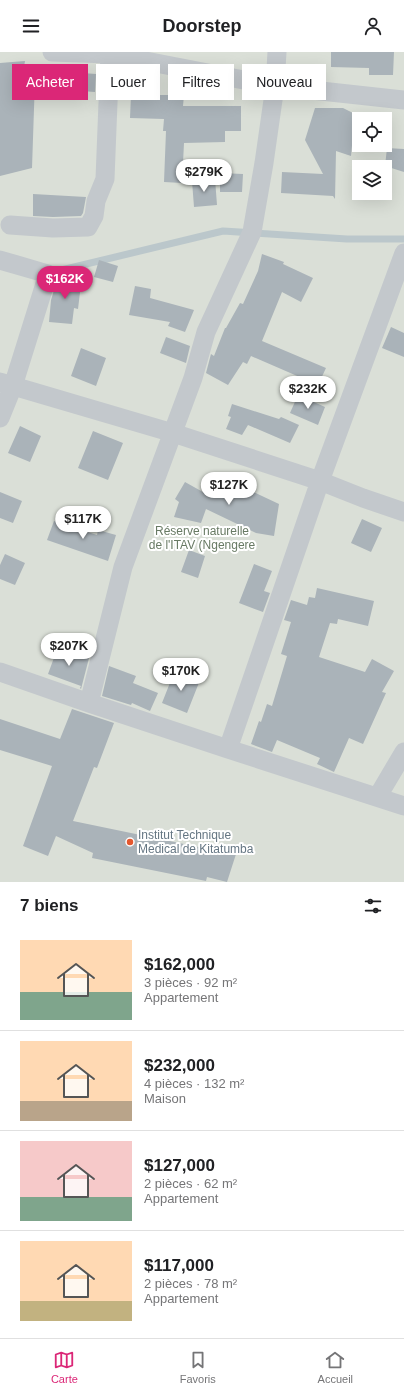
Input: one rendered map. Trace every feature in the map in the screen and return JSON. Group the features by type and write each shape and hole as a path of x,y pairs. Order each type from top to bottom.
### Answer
{"street":[{"path":"52,52 110,53 242,79"},
{"path":"276,64 277,52"},
{"path":"10,225 52,228 88,227 94,216 96,201 105,179 110,53"},
{"path":"326,92 404,100"},
{"path":"89,703 123,567 193,378 206,332 252,232 273,100"},
{"path":"228,750 320,481 404,253"},
{"path":"0,260 48,274 6,384 0,418"},
{"path":"6,384 173,433 320,481 362,498 404,512"},
{"path":"0,672 228,750 378,796 404,806"},
{"path":"378,796 404,752"}],"green space":[{"name":"Réserve naturelle de l'ITAV (Ngengere","path":"0,52 404,52 404,882 0,882"}],"building":[{"path":"331,52 394,52 393,75 369,75 369,68 331,67"},
{"path":"25,61 24,64 12,64 12,100 34,100 32,168 0,176 0,63"},
{"path":"88,73 96,74 95,92 88,91"},
{"path":"160,95 168,95 168,100 184,100 183,106 241,106 241,131 225,131 225,142 184,143 182,183 164,182 166,131 163,131 164,119 130,118 131,100 160,100"},
{"path":"315,108 343,108 352,112 351,156 336,151 335,199 333,196 281,193 282,172 323,174 305,140"},
{"path":"392,148 404,149 404,172 392,168 392,160 386,160 387,152 392,152"},
{"path":"220,173 243,174 242,192 220,192"},
{"path":"215,179 217,205 194,207 192,181"},
{"path":"33,194 86,197 83,213 81,216 33,216"},
{"path":"262,254 284,262 283,264 313,278 301,302 282,292 262,341 326,368 318,385 251,356 247,364 243,362 228,385 206,373 211,354 214,356 225,328 240,303 243,304 258,271"},
{"path":"99,260 118,266 113,282 94,277"},
{"path":"64,273 81,284 78,309 74,308 72,324 49,322 51,300 56,284"},
{"path":"135,286 151,289 150,298 194,310 185,332 168,326 170,322 129,315"},
{"path":"391,327 404,333 404,357 382,348"},
{"path":"166,337 190,346 186,363 160,353"},
{"path":"81,348 106,358 96,386 71,376"},
{"path":"298,395 325,407 318,425 290,413"},
{"path":"232,404 279,419 281,417 299,425 290,443 248,425 242,435 226,429 231,417 228,416"},
{"path":"20,426 41,436 30,462 8,453"},
{"path":"93,431 123,443 108,480 78,468"},
{"path":"216,478 245,488 279,504 274,536 256,533 206,509 201,523 174,517 179,502 175,499 185,482 210,496"},
{"path":"0,492 22,501 13,523 0,518"},
{"path":"362,519 382,528 371,552 351,543"},
{"path":"54,521 97,535 98,530 116,535 108,561 47,540"},
{"path":"189,550 205,556 198,578 181,572"},
{"path":"5,554 25,563 15,585 0,579 0,565"},
{"path":"254,564 272,571 264,591 270,593 263,612 239,603"},
{"path":"317,588 374,601 368,626 338,619 337,624 330,623 319,657 365,672 372,659 394,671 382,692 386,693 363,744 349,738 334,772 317,764 320,758 277,740 272,752 251,744 267,704 272,706 287,656 281,654 291,622 284,620 291,600 307,605 309,597 315,598"},
{"path":"58,647 89,658 81,689 81,686 48,674"},
{"path":"109,666 136,676 133,683 158,693 150,711 132,703 131,705 102,696"},
{"path":"175,670 200,680 187,713 162,703"},
{"path":"72,709 114,723 97,768 94,767 73,821 213,850 215,844 237,851 227,882 207,877 206,881 92,858 93,853 56,836 48,856 23,846 52,766 0,750 0,719 60,739"}],"waterway":[{"path":"49,273 223,231 347,239 404,239"}],"place":[{"name":"Institut Technique Medical de Kitatumba","path":"130,842"}]}
